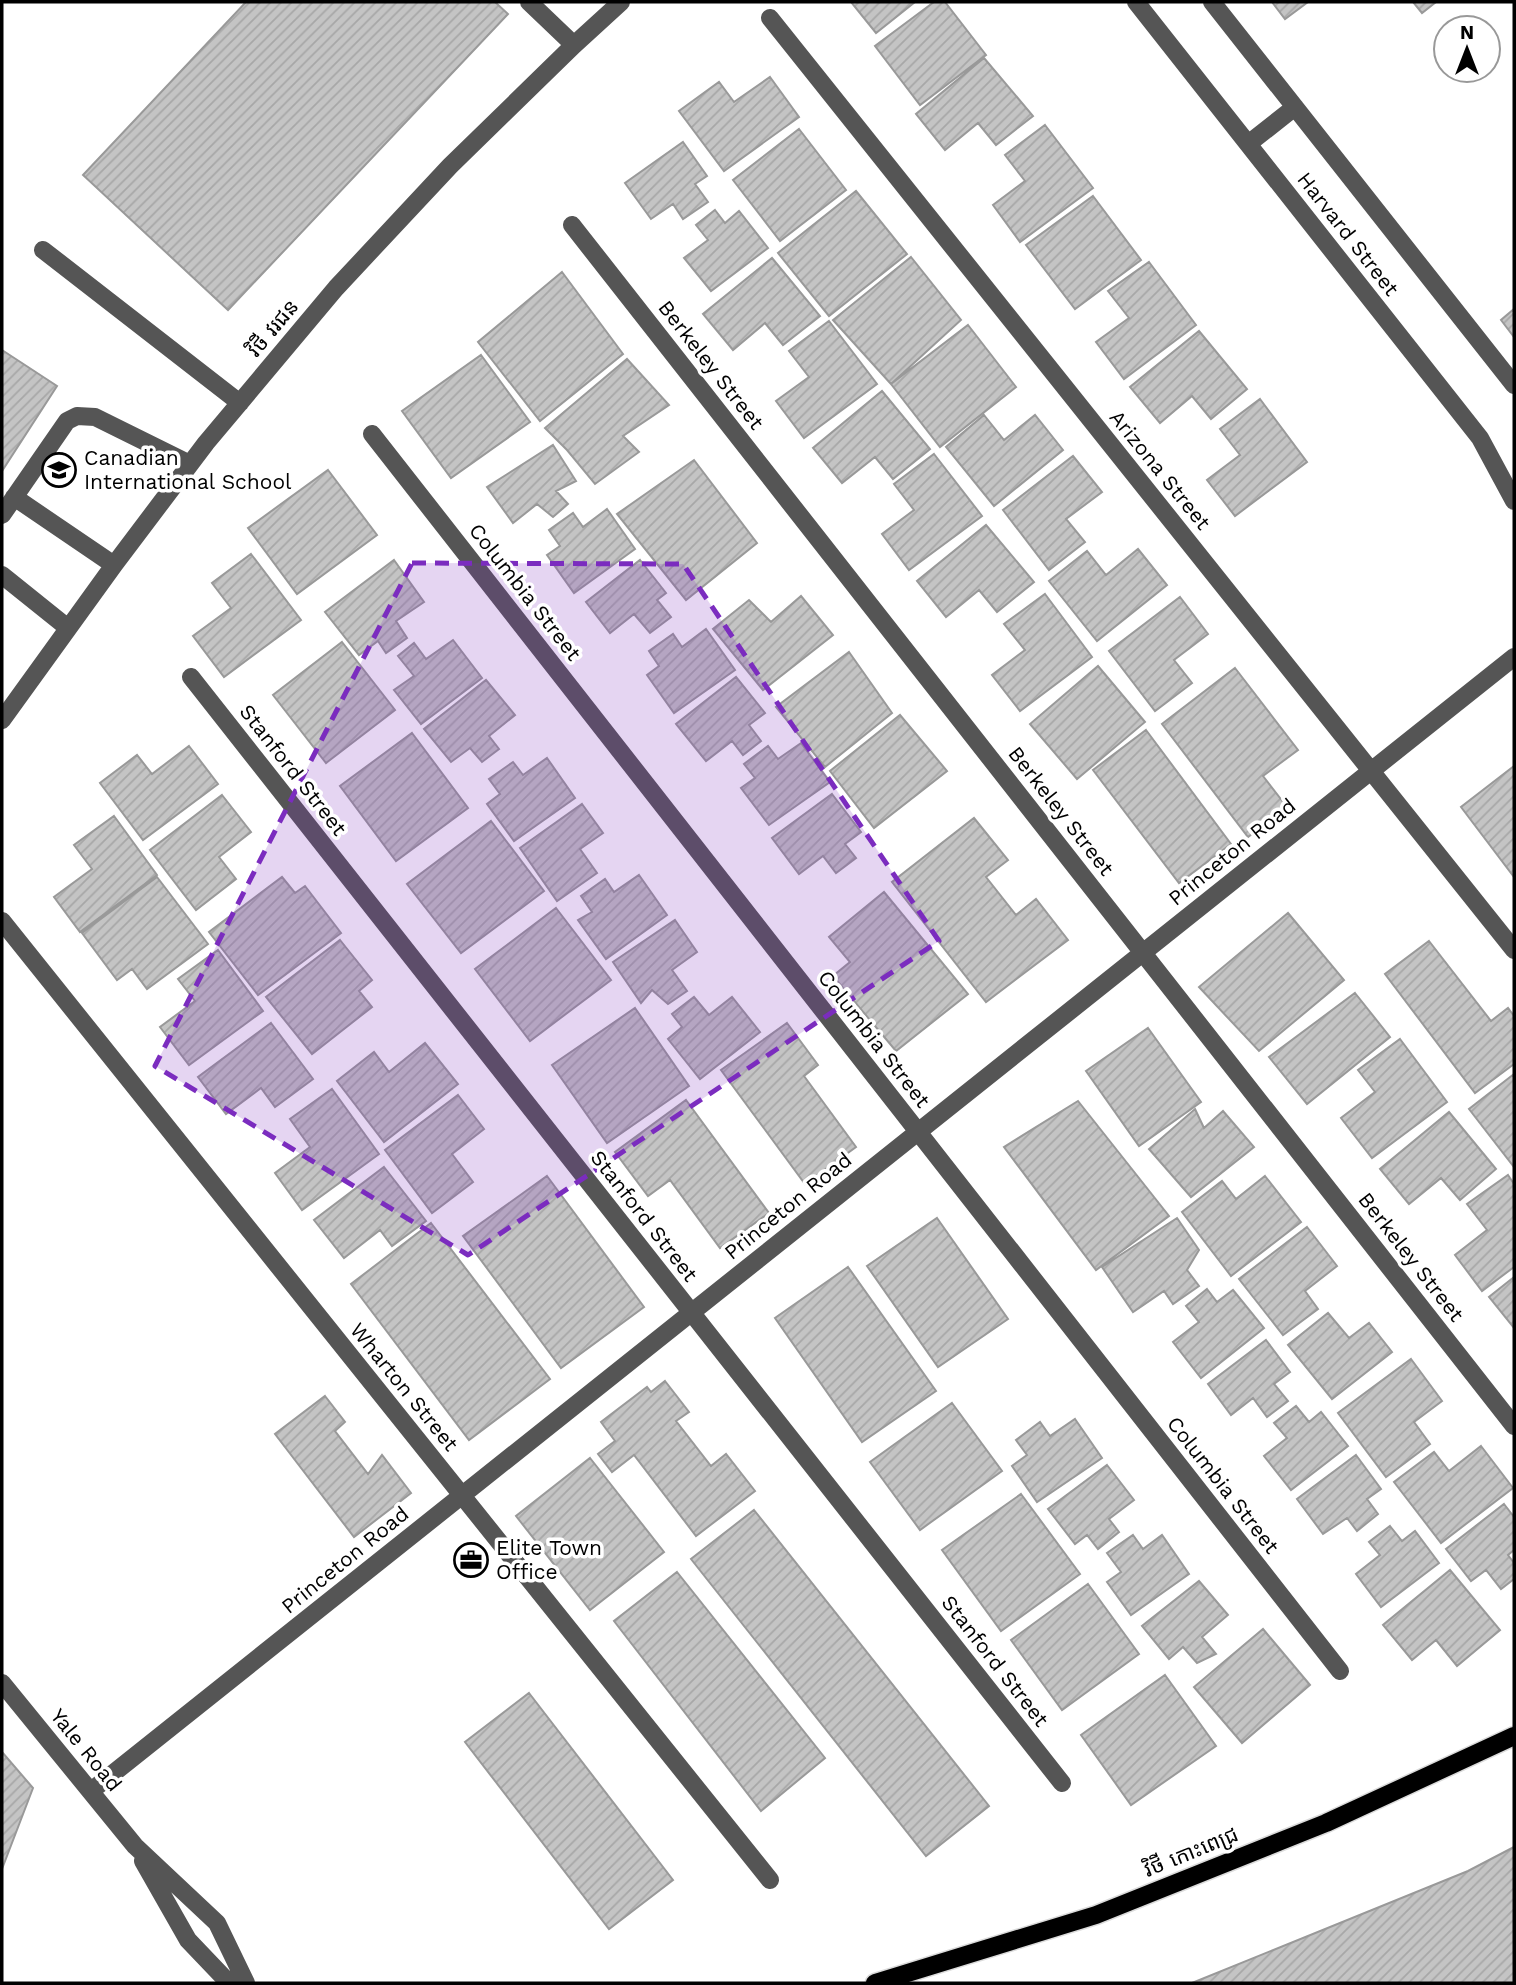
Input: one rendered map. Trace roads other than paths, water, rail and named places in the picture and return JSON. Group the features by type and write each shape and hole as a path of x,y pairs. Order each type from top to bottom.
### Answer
{"main road":[{"name":"វិថី កោះពេជ្រ","path":"875,1983 1096,1915 1326,1823 1514,1736"}],"street":[{"path":"529,2 574,45"},
{"name":"វិថី វរជន","path":"2,720 190,464 345,278 450,166 621,2"},
{"name":"Harvard Street","path":"1136,2 1480,438 1514,500"},
{"name":"Harvard Street","path":"1212,2 1514,385"},
{"name":"Arizona Street","path":"770,18 1514,950"},
{"path":"1248,144 1295,107"},
{"name":"Berkeley Street","path":"572,225 1514,1426"},
{"path":"43,250 240,403"},
{"path":"2,515 67,421 77,416 95,417 190,464"},
{"name":"Columbia Street","path":"372,434 1340,1671"},
{"path":"14,497 114,565"},
{"path":"2,575 68,628"},
{"name":"Princeton Road","path":"91,1791 1514,656"},
{"name":"Stanford Street","path":"191,677 1062,1783"},
{"name":"Wharton Street","path":"2,921 770,1880"},
{"name":"Yale Road","path":"2,1683 135,1846 217,1923 246,1983"},
{"name":"Yale Road","path":"135,1846 188,1940 229,1983"}],"place":[{"name":"Canadian International School","path":"59,470"},
{"name":"Elite Town Office","path":"471,1560"}]}
